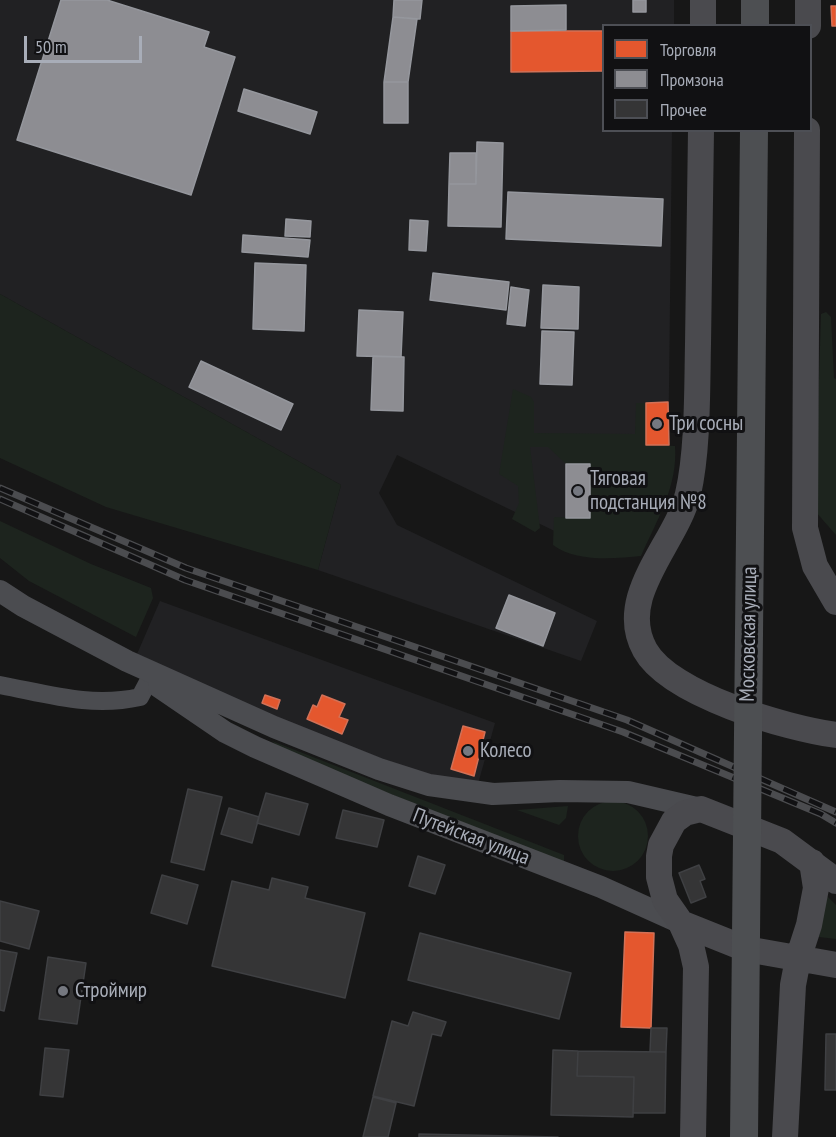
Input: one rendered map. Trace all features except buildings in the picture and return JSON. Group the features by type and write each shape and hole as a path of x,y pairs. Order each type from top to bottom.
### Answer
{"main road":[{"path":"703,0 703,24"},
{"path":"755,0 755,24"},
{"path":"808,0 808,24"},
{"path":"701,132 697,390 692,466 688,495 679,521 643,589 638,610 638,629 644,649 656,666 674,680 754,716 831,733"},
{"name":"Московская улица","path":"744,1137 754,132"},
{"path":"807,132 805,528 815,566 836,602"},
{"path":"693,1137 696,967 681,923 666,900 659,877 659,856 666,833 674,821 686,813 701,808"},
{"name":"Путейская улица","path":"701,808 782,841 836,881"},
{"path":"785,1137 793,985 816,888 812,862"},
{"name":"Путейская улица","path":"681,923 746,949 836,965"}],"street":[{"name":"Путейская улица","path":"0,591 23,606 127,661 273,728 379,769 429,785 493,794 560,791 628,792 701,808"},
{"name":"Путейская улица","path":"127,661 149,680 225,732 255,747 389,806 601,887 681,923"},
{"path":"0,685 90,702 121,701 140,697 149,680"}],"shaded area":[{"path":"0,0 674,0 674,24 602,24 602,132 672,132 668,473 567,537 397,455 379,493 397,525 597,621 581,661 318,570 341,485 0,294"},
{"path":"0,294 341,485 318,570 106,507 0,458"},
{"path":"826,312 831,317 834,378 836,379 836,535 815,511 821,314"},
{"path":"513,389 531,397 534,402 534,433 635,434 636,403 646,403 646,445 675,446 675,461 670,489 641,556 583,557 553,545 554,517 590,518 590,464 566,464 548,447 530,447 540,528 535,532 512,519 519,503 518,486 499,474"},
{"path":"0,521 91,564 151,588 153,598 136,637 29,581 0,558"},
{"path":"160,601 495,723 478,784 415,771 277,719 137,654"},
{"path":"272,741 564,855 564,862 283,752"},
{"path":"613,801 626,804 638,811 645,823 648,836 645,849 638,861 626,868 613,871 600,868 588,861 581,849 578,836 581,823 588,811 600,804"},
{"path":"568,806 566,818 559,825 517,810"},
{"path":"827,896 836,905 836,939 819,937"}],"railway":[{"path":"0,488 186,568 627,720 836,812"},
{"path":"0,499 185,580 623,732 821,814 836,823"}],"place":[{"name":"Три сосны","path":"657,424"},
{"name":"Тяговая подстанция №8","path":"578,491"},
{"name":"Колесо","path":"468,751"},
{"name":"Строймир","path":"63,991"}]}
